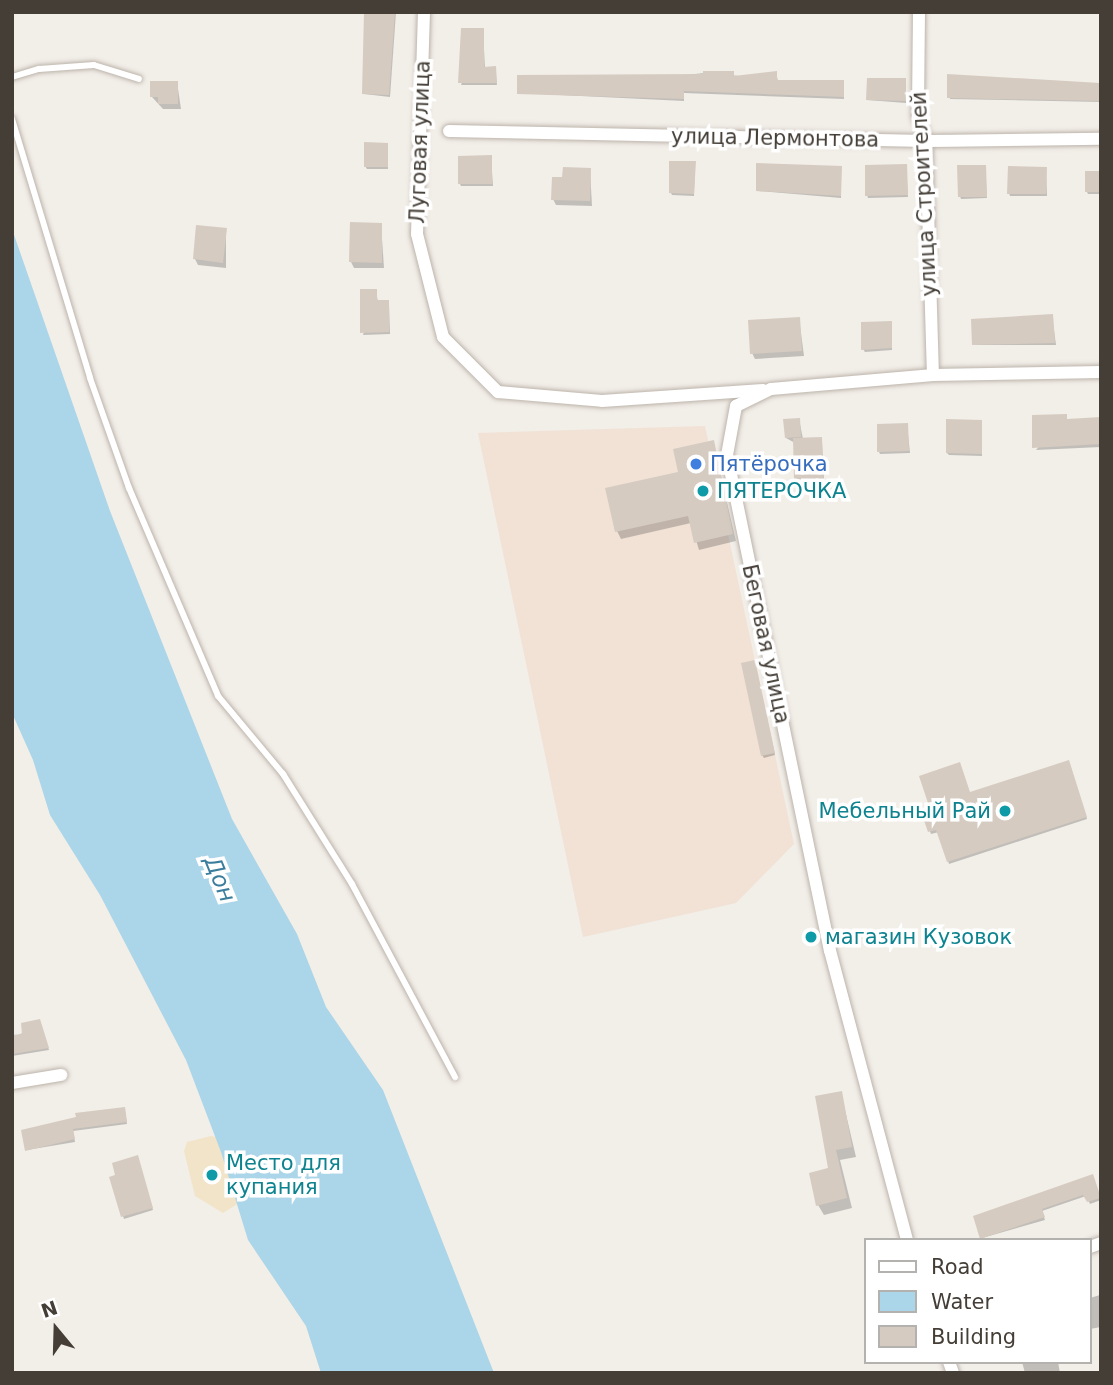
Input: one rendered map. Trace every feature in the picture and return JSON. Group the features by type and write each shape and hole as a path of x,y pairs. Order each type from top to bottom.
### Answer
{"street":[{"name":"Луговая улица","path":"424,12 417,234 443,337 498,392 602,401 771,389"},
{"name":"улица Строителей","path":"919,12 918,116 926,141 933,375"},
{"name":"улица Лермонтова","path":"449,131 926,141 1101,139"},
{"name":"Беговая улица","path":"906,1238 830,951 727,455 736,406 771,389 933,375 1101,372"},
{"path":"12,1083 61,1075"}],"lane":[{"path":"12,77 39,69 94,65 139,79"},
{"path":"12,119 94,390 139,513 201,661 218,696 283,774 352,884 455,1077"}],"shaded area":[{"path":"705,426 794,844 736,903 583,937 478,433"}],"sand":[{"name":"Место для купания","path":"211,1136 221,1138 242,1201 223,1213 195,1196 184,1151 187,1142"}],"water":[{"name":"Дон","path":"12,229 110,511 232,819 297,934 326,1007 383,1090 494,1373 321,1373 306,1326 248,1240 221,1152 186,1060 100,895 50,815 33,760 12,713"}],"building":[{"path":"364,12 395,12 389,95 362,94"},
{"path":"461,28 484,28 484,67 496,66 497,83 458,83"},
{"path":"703,71 734,71 734,76 777,71 777,80 844,80 844,97 684,91 684,99 517,94 517,75 703,74"},
{"path":"947,74 1100,83 1100,101 947,98"},
{"path":"867,78 906,78 906,101 866,100"},
{"path":"150,81 178,81 178,104 158,104 158,97 150,97"},
{"path":"364,142 388,143 388,167 364,167"},
{"path":"492,155 492,184 458,184 458,156"},
{"path":"669,161 696,161 694,194 669,193"},
{"path":"756,163 842,166 841,196 756,191"},
{"path":"907,164 908,195 865,196 865,165"},
{"path":"957,165 986,165 987,197 958,197"},
{"path":"1008,166 1047,167 1046,194 1007,194"},
{"path":"563,167 591,168 590,201 551,200 552,177 562,177"},
{"path":"1085,171 1101,171 1101,192 1085,192"},
{"path":"350,222 382,223 382,263 349,262"},
{"path":"196,225 227,228 223,263 193,259"},
{"path":"360,289 377,289 377,300 389,300 389,332 360,333"},
{"path":"1053,314 1055,343 972,345 971,319"},
{"path":"800,317 802,351 750,354 748,320"},
{"path":"892,321 892,348 861,350 861,322"},
{"path":"1067,414 1067,419 1101,417 1101,444 1032,448 1032,415"},
{"path":"800,418 801,437 785,438 783,419"},
{"path":"946,419 982,420 982,454 946,453"},
{"path":"908,423 909,451 877,452 877,424"},
{"path":"822,437 823,478 794,479 793,438"},
{"path":"714,440 733,534 694,543 688,516 615,532 605,488 678,472 673,449"},
{"path":"755,660 775,753 761,756 741,663"},
{"name":"Мебельный Рай","path":"1069,760 1087,817 947,862 936,830 928,832 921,812 930,809 919,776 960,762 970,792"},
{"path":"40,1019 49,1048 12,1054 12,1035 22,1034 21,1023"},
{"path":"842,1091 852,1147 836,1150 847,1198 816,1206 809,1173 828,1168 815,1096"},
{"path":"125,1107 127,1122 73,1129 75,1139 25,1151 21,1130 76,1117 75,1113"},
{"path":"138,1155 153,1208 121,1217 109,1177 115,1175 112,1163"},
{"path":"1093,1174 1101,1198 1087,1202 1083,1195 1042,1209 1045,1217 983,1238 980,1238 973,1216"}],"place":[{"name":"Пятёрочка","path":"696,464"},
{"name":"ПЯТЕРОЧКА","path":"703,491"},
{"name":"Мебельный Рай","path":"1005,811"},
{"name":"магазин Кузовок","path":"811,937"},
{"name":"Место для купания","path":"212,1175"}]}
